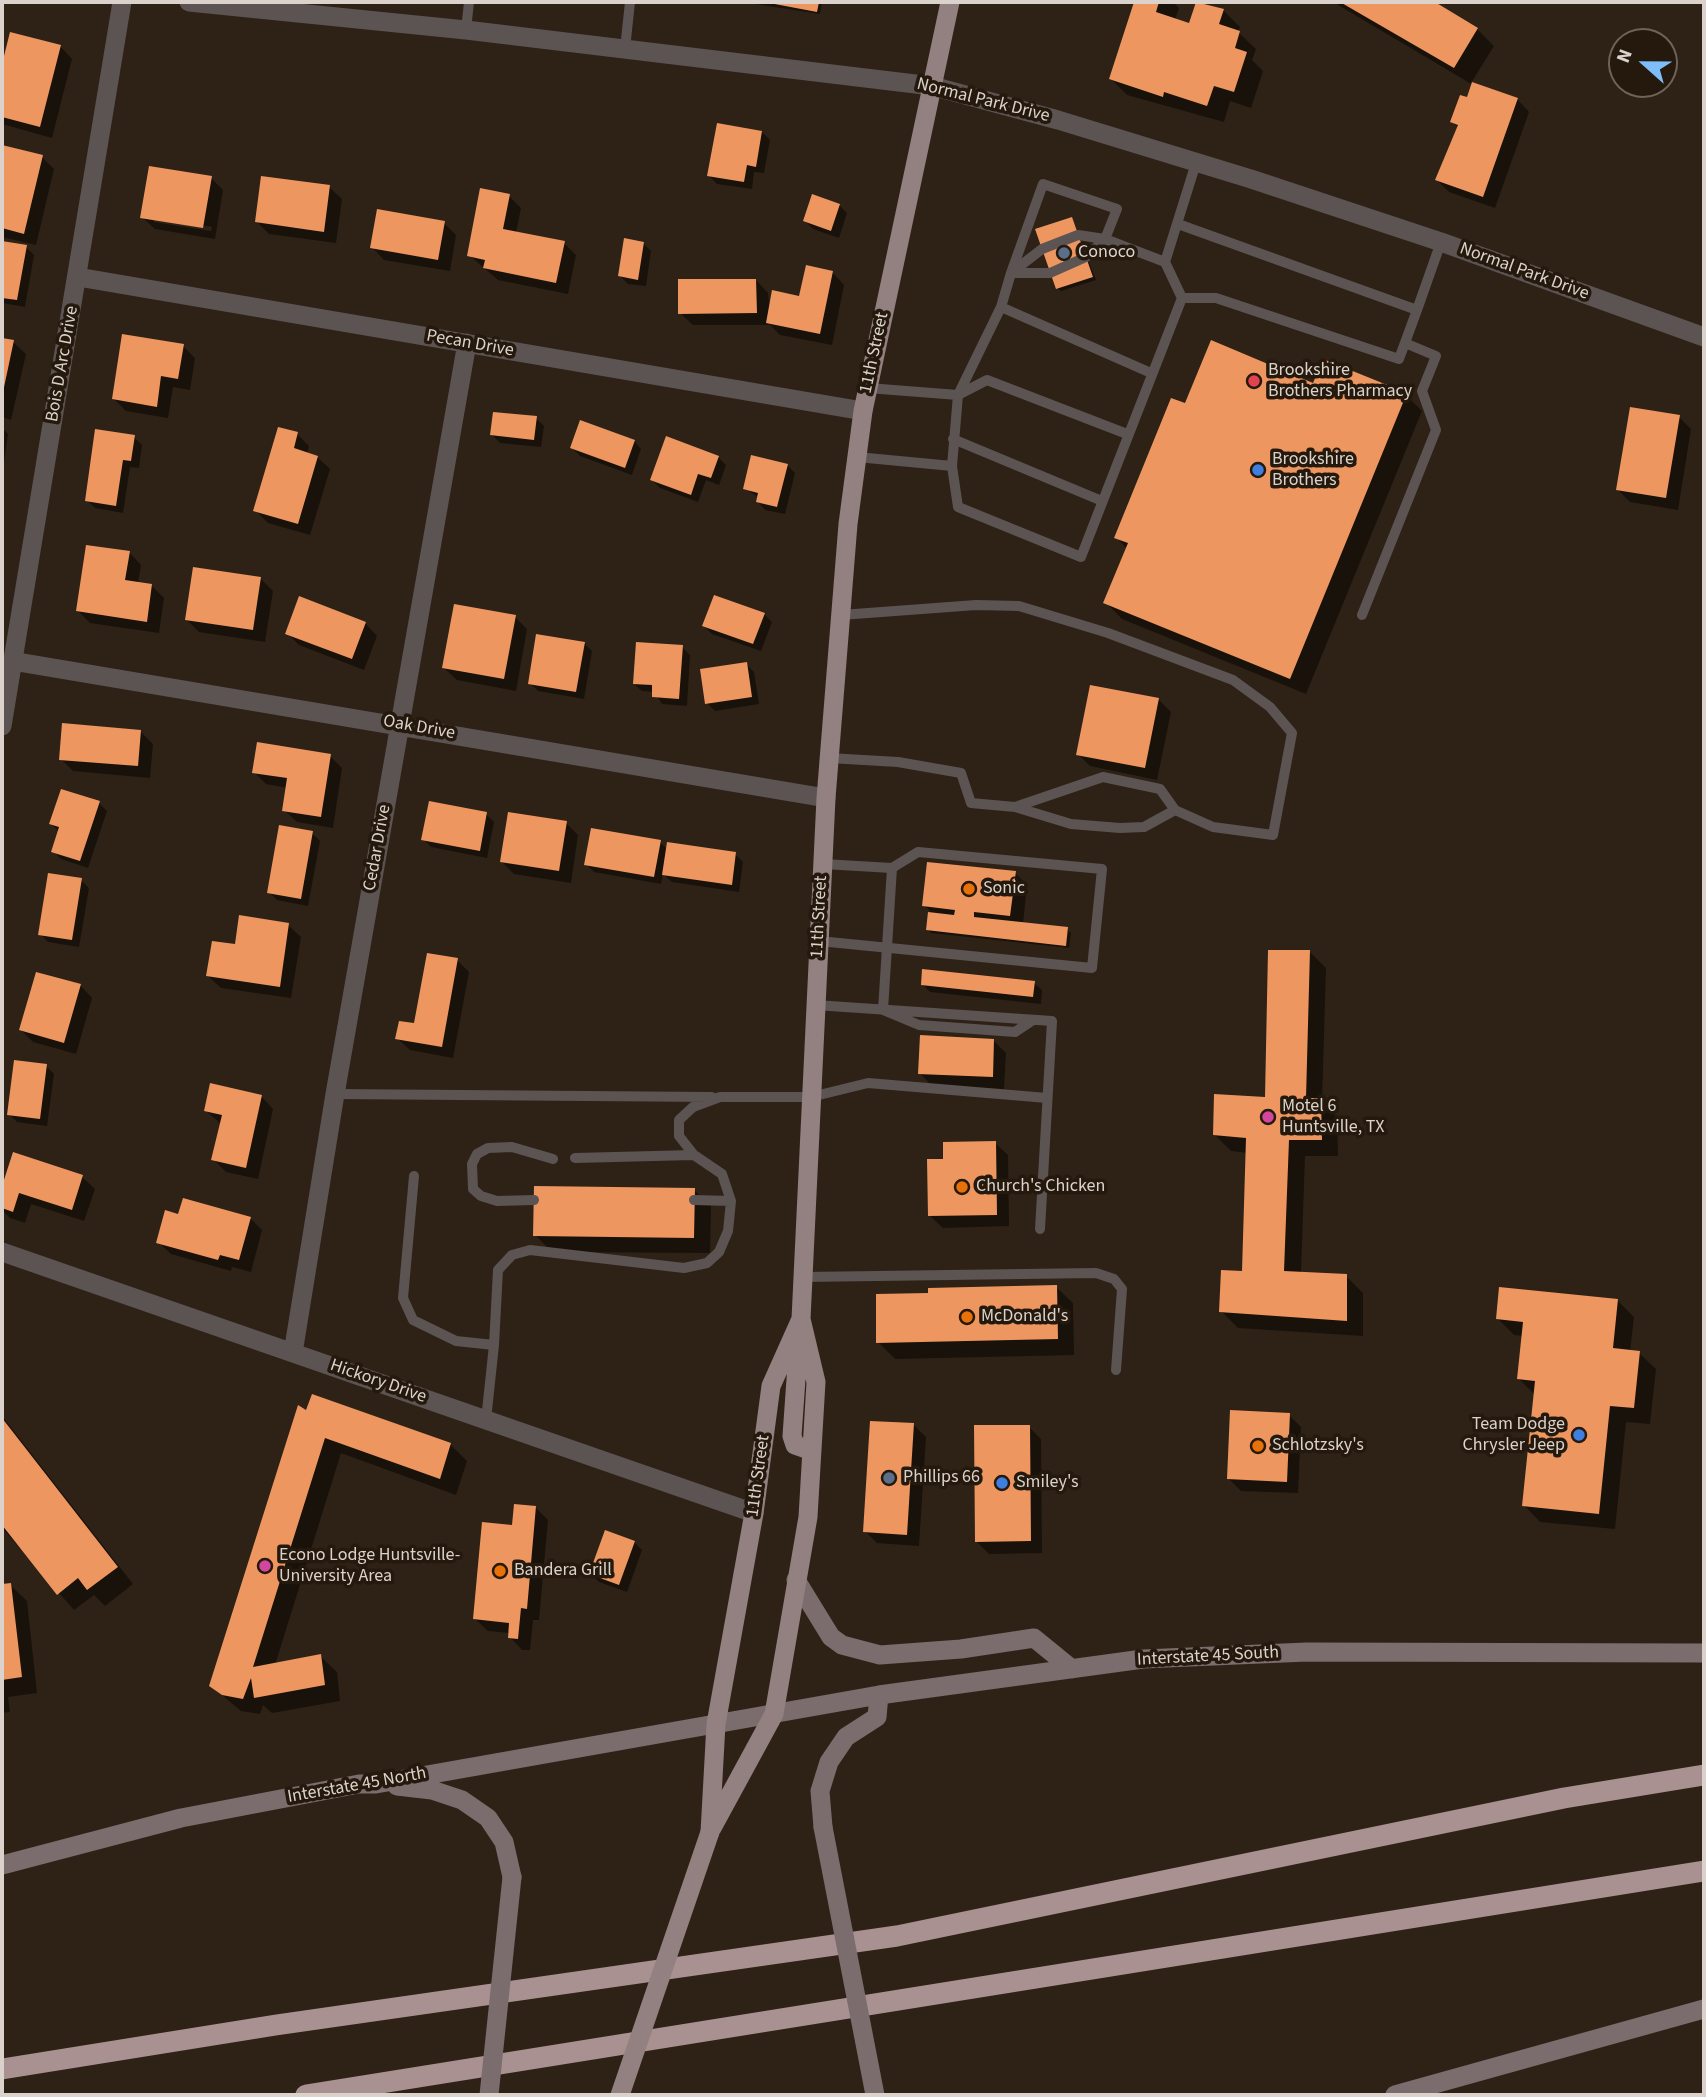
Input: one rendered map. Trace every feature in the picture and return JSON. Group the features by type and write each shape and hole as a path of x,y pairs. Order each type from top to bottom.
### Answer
{"highway":[{"path":"2,2069 276,2025 897,1936 1704,1770"},
{"path":"1641,1785 1704,1775"},
{"path":"306,2095 1704,1871"},
{"path":"2,2057 276,2025"}],"main road":[{"name":"11th Street","path":"620,2095 710,1832 774,1714 808,1517 816,1382 801,1319 826,798 841,615 863,411 950,2"},
{"name":"11th Street","path":"710,1832 716,1724 754,1513 771,1386 801,1319"},
{"path":"801,1319 792,1436 796,1445 812,1451"},
{"path":"796,1580 831,1637 842,1645 880,1655 961,1649 1034,1638 1072,1669"},
{"name":"Interstate 45 South","path":"716,1724 879,1695 1143,1659 1307,1653 1704,1653"},
{"path":"874,2095 823,1827 820,1791 829,1762 846,1737 877,1717 879,1695"},
{"name":"Interstate 45 North","path":"2,1865 181,1818 359,1784 376,1784 716,1724"},
{"path":"376,1784 432,1790 462,1800 488,1818 504,1842 512,1877 489,2095"},
{"path":"1395,2095 1704,2009"}],"street":[{"name":"Bois D Arc Drive","path":"2,726 78,277 121,2"},
{"name":"Normal Park Drive","path":"189,2 466,30 932,86 1058,120 1441,242 1704,337"},
{"name":"Pecan Drive","path":"78,277 863,411"},
{"name":"Cedar Drive","path":"293,1353 335,1094 467,343"},
{"name":"Oak Drive","path":"12,661 399,724 826,798"},
{"name":"Hickory Drive","path":"2,1252 754,1513"}],"lane":[{"path":"466,30 469,2"},
{"path":"625,49 630,2"},
{"path":"1165,262 1196,163"},
{"path":"1011,273 1042,249 1078,235 1105,239 1165,262 1182,298 1081,557 958,507 952,466 953,439 958,395 1001,307 1011,273 1043,184 1117,209 1105,239 1086,257 1050,273 1011,273"},
{"path":"1178,224 1417,310"},
{"path":"1182,298 1216,298 1399,359 1441,242"},
{"path":"1001,307 1151,373"},
{"path":"1362,615 1436,430 1422,391 1436,356 1405,344"},
{"path":"868,388 958,395 987,380 1127,434"},
{"path":"953,439 1102,501"},
{"path":"857,457 952,466"},
{"path":"841,615 976,605 1019,606 1108,633 1233,680 1270,707 1292,733 1273,835 1213,827 1175,810 1160,789 1103,777 1015,807"},
{"path":"829,758 898,762 961,773 971,803 1015,807 1071,824 1144,827 1175,810"},
{"path":"819,941 1092,968 1102,869 918,852 891,868 823,864"},
{"path":"883,1010 891,868"},
{"path":"816,1005 1052,1021 1040,1229"},
{"path":"335,1094 811,1097 868,1083 1047,1098"},
{"path":"486,1420 498,1270 512,1255 530,1250 684,1268 708,1263 719,1252 728,1231 731,1200 722,1174 694,1155 679,1136 679,1120 693,1107 720,1097"},
{"path":"534,1200 497,1200 481,1196 473,1189 472,1164 477,1154 488,1148 512,1147 553,1159"},
{"path":"575,1158 694,1155"},
{"path":"414,1176 403,1298 413,1320 456,1342 494,1345"},
{"path":"694,1200 731,1200"},
{"path":"803,1277 1096,1273 1114,1279 1122,1289 1116,1370"}],"building":[{"path":"764,2 819,2 817,12"},
{"path":"1134,2 1159,2 1156,12 1189,23 1196,2 1224,9 1219,24 1240,31 1235,48 1247,52 1234,92 1214,86 1207,106 1164,92 1163,97 1109,79"},
{"path":"1340,2 1435,2 1478,28 1454,68"},
{"path":"10,32 61,45 40,127 2,117 2,64"},
{"path":"1472,82 1518,98 1483,197 1435,180 1458,125 1450,122 1460,95 1467,97"},
{"path":"717,123 762,131 756,167 747,165 744,182 707,176"},
{"path":"2,145 43,155 24,234 2,228"},
{"path":"149,166 212,176 203,228 140,218"},
{"path":"261,176 330,185 324,232 255,222"},
{"path":"480,188 510,194 503,229 565,241 556,283 483,268 485,260 467,256"},
{"path":"812,194 840,204 831,231 803,221"},
{"path":"377,209 445,221 438,260 370,248"},
{"name":"Conoco","path":"1072,217 1093,277 1056,289 1035,229"},
{"path":"624,238 644,242 638,280 618,276"},
{"path":"2,241 27,245 17,300 2,298"},
{"path":"806,265 833,271 820,334 766,323 772,290 799,296"},
{"path":"678,279 756,279 757,313 678,314"},
{"path":"122,334 184,344 178,379 161,376 157,407 112,399"},
{"path":"2,338 14,340 3,392 2,392"},
{"name":"Brookshire Brothers","path":"1211,340 1313,383 1323,359 1407,393 1290,679 1103,603 1128,543 1114,538 1171,398 1185,403"},
{"path":"1630,407 1680,415 1666,498 1616,490"},
{"path":"493,412 537,416 534,440 490,435"},
{"path":"580,420 635,440 625,468 570,448"},
{"path":"278,427 298,432 294,448 318,456 298,524 253,511"},
{"path":"95,429 135,435 131,461 123,460 116,506 85,501"},
{"path":"666,436 719,456 711,478 698,474 691,495 650,480"},
{"path":"751,455 788,464 777,507 756,502 758,493 743,489"},
{"path":"86,545 130,551 125,580 152,584 147,622 76,611"},
{"path":"193,567 261,577 253,630 185,620"},
{"path":"714,595 765,613 753,644 702,626"},
{"path":"299,596 366,622 352,659 285,634"},
{"path":"454,604 516,615 504,679 442,668"},
{"path":"536,634 585,642 576,692 528,684"},
{"path":"636,642 683,645 679,699 652,697 652,685 633,684"},
{"path":"747,662 752,697 705,704 700,669"},
{"path":"1090,685 1159,698 1145,768 1076,755"},
{"path":"62,723 141,730 138,766 59,760"},
{"path":"257,742 331,754 321,817 282,811 287,778 252,773"},
{"path":"61,789 100,801 80,861 51,852 59,827 49,824"},
{"path":"429,801 487,812 480,851 421,840"},
{"path":"508,812 567,821 559,871 500,862"},
{"path":"279,825 313,831 301,899 267,893"},
{"path":"591,828 661,840 654,877 584,865"},
{"path":"667,842 736,852 732,885 662,875"},
{"path":"927,862 1016,871 1010,916 974,912 974,917 1068,927 1066,946 926,930 928,912 954,915 955,910 922,906"},
{"path":"48,873 82,878 72,940 38,935"},
{"path":"239,915 289,923 280,987 206,976 212,941 235,944"},
{"name":"Motel 6 Huntsville, TX","path":"1268,950 1310,950 1306,1098 1321,1098 1322,1140 1289,1140 1284,1271 1347,1274 1347,1321 1219,1312 1221,1270 1242,1271 1246,1138 1213,1135 1214,1094 1265,1097"},
{"path":"427,953 458,958 442,1047 395,1039 399,1021 414,1023"},
{"path":"922,969 1035,981 1033,997 921,985"},
{"path":"36,972 81,984 64,1043 19,1030"},
{"path":"920,1035 994,1039 993,1077 918,1074"},
{"path":"14,1060 47,1064 40,1119 7,1115"},
{"path":"210,1083 262,1095 246,1168 211,1160 222,1115 204,1111"},
{"name":"Church's Chicken","path":"996,1141 997,1215 928,1216 927,1159 943,1159 943,1142"},
{"path":"13,1152 83,1175 72,1210 19,1193 13,1212 2,1208 2,1186"},
{"path":"534,1186 695,1188 694,1238 533,1236"},
{"path":"183,1198 251,1217 239,1260 220,1255 218,1260 156,1243 165,1210 178,1214"},
{"name":"McDonald's","path":"1057,1285 1058,1339 876,1343 876,1294 928,1293 928,1288"},
{"path":"1499,1287 1618,1299 1613,1348 1640,1351 1634,1408 1610,1406 1599,1514 1522,1506 1535,1381 1517,1379 1523,1322 1496,1319"},
{"name":"Econo Lodge Huntsville- University Area","path":"312,1394 451,1443 440,1479 325,1438 253,1667 321,1654 325,1685 254,1698 251,1678 243,1699 222,1695 209,1686 298,1405 306,1410"},
{"name":"Schlotzsky's","path":"1230,1410 1290,1413 1287,1482 1227,1479"},
{"path":"2,1418 118,1567 87,1590 78,1578 57,1595 2,1525"},
{"name":"Phillips 66","path":"870,1421 914,1423 907,1535 863,1532"},
{"name":"Smiley's","path":"974,1425 1030,1425 1031,1541 975,1542"},
{"path":"514,1504 536,1506 527,1609 521,1608 518,1639 508,1638 509,1623 473,1619 482,1522 512,1525"},
{"path":"605,1530 635,1541 619,1585 589,1574"},
{"path":"11,1583 22,1677 2,1680 2,1584"}],"place":[{"name":"Conoco","path":"1064,253"},
{"name":"Brookshire Brothers Pharmacy","path":"1254,381"},
{"name":"Brookshire Brothers","path":"1258,470"},
{"name":"Sonic","path":"969,889"},
{"name":"Motel 6 Huntsville, TX","path":"1268,1117"},
{"name":"Church's Chicken","path":"962,1187"},
{"name":"McDonald's","path":"967,1317"},
{"name":"Team Dodge Chrysler Jeep","path":"1579,1435"},
{"name":"Schlotzsky's","path":"1258,1446"},
{"name":"Phillips 66","path":"889,1478"},
{"name":"Smiley's","path":"1002,1483"},
{"name":"Econo Lodge Huntsville- University Area","path":"265,1566"},
{"name":"Bandera Grill","path":"500,1571"}]}
